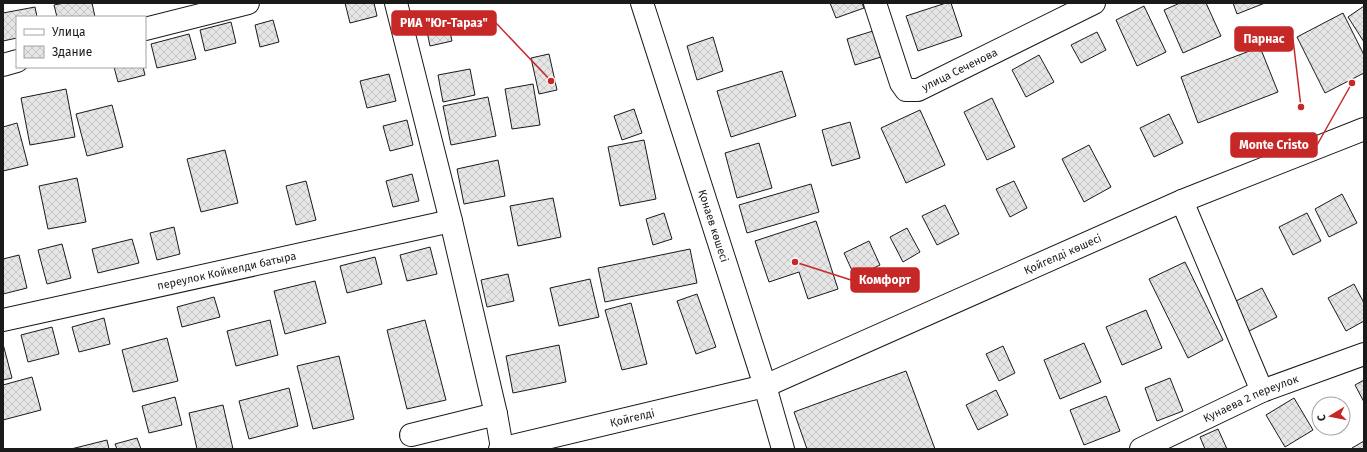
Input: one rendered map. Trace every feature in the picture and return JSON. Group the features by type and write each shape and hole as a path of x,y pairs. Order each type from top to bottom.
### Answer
{"street":[{"path":"146,29 248,3"},
{"path":"396,3 451,221 496,414 501,449"},
{"name":"Қонаев көшесі","path":"642,3 765,386 783,449"},
{"name":"улица Сеченова","path":"875,3 901,83 906,90 918,90 1094,3"},
{"path":"3,65 16,61"},
{"name":"Қойгелді көшесі","path":"765,386 1182,201 1364,130"},
{"path":"1182,201 1262,391"},
{"name":"переулок Койкелди батыра","path":"3,320 451,221"},
{"name":"Кунаева 2 переулок","path":"1141,449 1262,391 1364,354"},
{"name":"Қойгелді","path":"501,449 765,386"},
{"path":"411,435 496,414"}],"building":[{"path":"64,3 92,3 95,16 57,16 54,5"},
{"path":"345,3 374,3 377,16 350,23"},
{"path":"830,3 862,3 864,8 836,18"},
{"path":"946,3 951,3 962,36 918,51 906,16"},
{"path":"1180,3 1206,3 1221,36 1183,53 1164,10"},
{"path":"1233,3 1265,3 1237,14"},
{"path":"1144,6 1166,52 1137,66 1116,20"},
{"path":"1364,6 1364,42 1348,17"},
{"path":"35,7 37,16 16,16 16,38 3,41 3,13"},
{"path":"1343,13 1364,55 1364,73 1325,93 1297,37"},
{"path":"447,18 452,41 430,46 425,22"},
{"path":"273,20 279,42 260,47 255,25"},
{"path":"231,22 236,43 205,51 200,30"},
{"path":"873,31 881,57 855,65 847,39"},
{"path":"1097,32 1106,50 1081,63 1071,45"},
{"path":"189,34 196,59 157,68 151,44"},
{"path":"713,37 723,71 697,80 687,46"},
{"path":"1260,47 1278,92 1198,123 1181,77"},
{"path":"549,54 557,90 539,94 531,58"},
{"path":"1039,55 1054,82 1026,97 1012,70"},
{"path":"114,68 143,68 145,75 118,82"},
{"path":"470,69 475,95 443,102 438,75"},
{"path":"782,71 796,116 731,137 717,91"},
{"path":"389,74 396,101 367,108 360,81"},
{"path":"533,84 540,125 512,129 505,89"},
{"path":"66,89 75,137 30,145 21,98"},
{"path":"488,97 496,136 451,145 443,106"},
{"path":"992,98 1015,147 987,160 964,112"},
{"path":"112,105 123,147 87,156 76,114"},
{"path":"634,109 642,133 622,140 614,116"},
{"path":"920,110 945,165 906,183 881,128"},
{"path":"1169,114 1183,143 1154,157 1140,128"},
{"path":"407,120 413,145 390,151 383,126"},
{"path":"850,122 860,158 832,166 822,130"},
{"path":"17,123 28,165 3,171 3,127"},
{"path":"644,140 656,199 620,206 608,147"},
{"path":"759,143 772,188 737,198 725,153"},
{"path":"1089,145 1111,187 1084,202 1062,159"},
{"path":"225,150 238,203 201,212 187,159"},
{"path":"498,160 505,196 464,204 457,169"},
{"path":"412,174 419,201 393,207 386,181"},
{"path":"77,178 86,222 48,229 39,186"},
{"path":"306,181 316,220 296,225 286,186"},
{"path":"1014,181 1027,208 1010,217 996,189"},
{"path":"811,184 819,212 747,233 739,205"},
{"path":"1342,194 1357,223 1329,237 1315,209"},
{"path":"553,198 561,237 518,246 510,206"},
{"path":"945,205 959,234 937,245 922,216"},
{"path":"664,213 672,239 653,245 646,219"},
{"path":"1307,213 1321,241 1293,255 1279,227"},
{"path":"816,221 838,289 808,299 799,272 769,282 755,241"},
{"path":"174,227 180,254 157,260 150,233"},
{"path":"907,228 920,252 903,262 890,237"},
{"path":"132,239 139,263 98,273 92,249"},
{"path":"869,241 880,265 855,277 844,253"},
{"path":"62,244 71,278 47,284 38,250"},
{"path":"430,247 437,274 407,281 400,255"},
{"path":"690,249 697,283 605,302 598,268"},
{"path":"19,255 27,288 3,294 3,259"},
{"path":"375,257 382,284 347,293 340,266"},
{"path":"1185,262 1223,340 1188,358 1149,279"},
{"path":"508,274 514,301 487,307 481,280"},
{"path":"590,279 599,317 559,326 550,288"},
{"path":"315,281 326,323 285,334 274,291"},
{"path":"1354,284 1364,303 1364,321 1346,331 1328,298"},
{"path":"1262,288 1277,317 1249,331 1234,302"},
{"path":"697,294 716,347 696,354 677,301"},
{"path":"214,297 220,317 182,327 177,307"},
{"path":"631,303 647,364 622,370 605,310"},
{"path":"1146,310 1162,348 1122,365 1106,327"},
{"path":"104,318 110,344 79,352 72,327"},
{"path":"270,320 278,355 236,366 227,331"},
{"path":"425,320 446,400 407,409 387,330"},
{"path":"52,327 59,354 28,362 21,335"},
{"path":"167,338 178,381 133,392 122,350"},
{"path":"1084,343 1101,382 1060,399 1044,360"},
{"path":"3,344 12,378 3,380"},
{"path":"559,345 566,382 513,393 506,356"},
{"path":"1003,346 1015,373 999,381 986,354"},
{"path":"339,356 354,419 313,429 297,366"},
{"path":"906,371 935,449 807,449 794,412"},
{"path":"32,377 41,410 3,420 3,385"},
{"path":"1170,378 1183,411 1157,421 1145,388"},
{"path":"1364,380 1364,402 1355,385"},
{"path":"289,388 298,426 249,439 239,401"},
{"path":"996,390 1008,415 978,430 966,405"},
{"path":"1106,396 1120,431 1084,445 1070,410"},
{"path":"175,397 182,425 149,433 142,406"},
{"path":"1294,398 1311,427 1311,431 1285,447 1266,415"},
{"path":"223,405 233,449 197,449 189,413"},
{"path":"1218,429 1227,449 1205,449 1200,437"},
{"path":"137,438 141,449 117,449 115,444"},
{"path":"107,440 109,449 71,449"},
{"path":"1364,441 1364,449 1352,449 1352,448"}],"place":[{"name":"РИА \"Юг-Тараз\"","path":"551,81"},
{"name":"Monte Cristo","path":"1352,83"},
{"name":"Парнас","path":"1301,107"},
{"name":"Комфорт","path":"795,262"}]}
